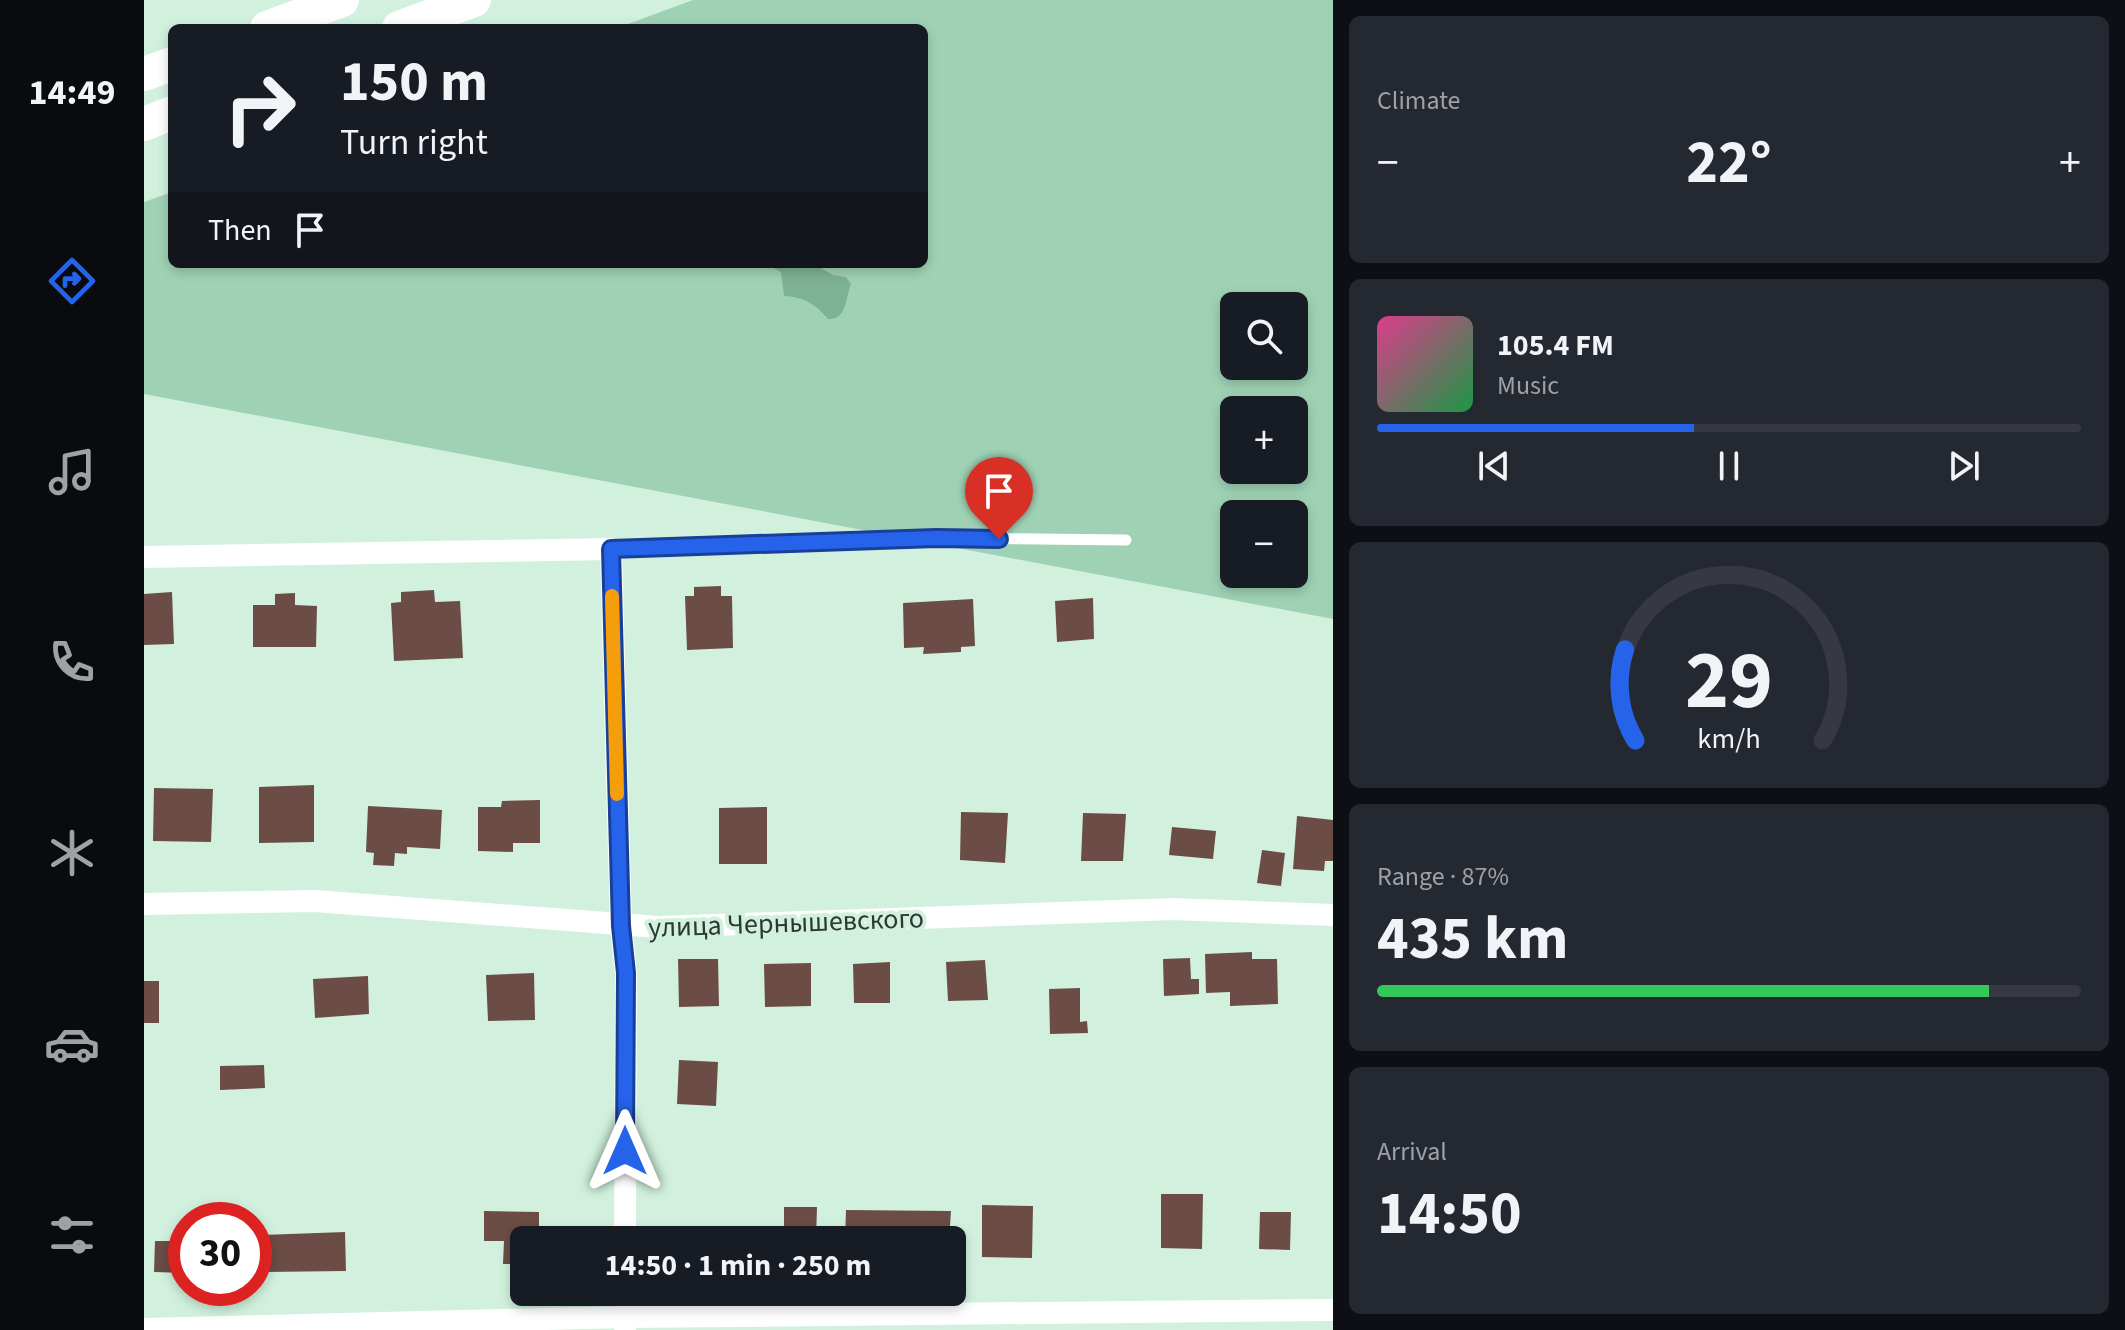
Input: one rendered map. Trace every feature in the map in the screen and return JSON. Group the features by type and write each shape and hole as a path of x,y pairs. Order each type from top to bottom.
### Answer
{"main road":[{"path":"278,24 342,0"},
{"path":"410,24 474,0"},
{"path":"144,74 168,65"},
{"path":"144,124 168,115"}],"street":[{"path":"144,557 611,549 621,926 626,973 625,1226"},
{"name":"улица Чернышевского","path":"144,904 315,901 659,927 1173,909 1333,915"},
{"path":"144,1329 625,1324 1333,1310"}],"lane":[{"path":"611,549 936,538 1126,540"}],"shaded area":[{"path":"693,0 1333,0 1333,619 144,394 144,202 168,193 168,268 928,268 928,24 628,24"},
{"path":"774,268 820,268 833,275 846,277 851,284 842,312 828,319 809,302 784,296 781,272"}],"building":[{"path":"721,586 721,596 732,596 733,648 687,650 685,596 694,596 694,587"},
{"path":"434,590 435,602 460,601 463,658 394,661 391,603 401,602 401,592"},
{"path":"172,592 174,644 144,645 144,594"},
{"path":"295,593 295,605 317,606 316,647 253,647 253,605 275,605 275,594"},
{"path":"1093,598 1094,639 1057,642 1055,601"},
{"path":"973,599 975,646 961,647 961,652 923,654 924,647 904,648 903,603"},
{"path":"314,785 314,842 259,843 259,787"},
{"path":"154,788 213,789 211,842 153,841"},
{"path":"540,800 540,843 513,843 513,852 478,851 478,807 501,807 502,801"},
{"path":"368,806 442,810 440,849 407,847 407,854 395,853 394,866 373,865 374,853 366,852"},
{"path":"767,807 767,864 719,864 719,808"},
{"path":"961,812 1008,813 1005,863 960,860"},
{"path":"1083,813 1126,814 1123,861 1081,861"},
{"path":"1297,816 1333,820 1333,861 1325,861 1324,871 1293,869"},
{"path":"1172,827 1216,831 1213,859 1169,855"},
{"path":"1262,850 1285,853 1281,886 1257,883"},
{"path":"1252,952 1252,959 1277,959 1278,1004 1230,1006 1230,992 1206,993 1205,954"},
{"path":"1190,958 1191,979 1199,979 1199,994 1164,996 1163,959"},
{"path":"678,959 718,959 719,1006 679,1007"},
{"path":"985,960 988,1000 948,1001 946,962"},
{"path":"890,962 890,1003 854,1003 853,964"},
{"path":"811,963 811,1006 765,1007 764,964"},
{"path":"534,973 535,1020 488,1021 486,975"},
{"path":"368,976 369,1014 315,1018 313,979"},
{"path":"144,981 159,981 159,1023 144,1023"},
{"path":"1080,988 1080,1022 1087,1021 1088,1033 1050,1034 1049,989"},
{"path":"679,1060 718,1062 716,1106 677,1104"},
{"path":"264,1065 265,1088 220,1090 220,1066"},
{"path":"1161,1194 1203,1194 1202,1249 1161,1248"},
{"path":"982,1205 1033,1206 1032,1258 982,1257"},
{"path":"784,1207 817,1207 816,1226 784,1226"},
{"path":"846,1210 951,1211 950,1226 845,1226"},
{"path":"484,1211 539,1212 539,1226 510,1226 510,1264 503,1264 504,1241 484,1241"},
{"path":"1260,1212 1291,1212 1290,1250 1259,1249"},
{"path":"345,1232 346,1271 272,1272 272,1235"},
{"path":"155,1241 168,1241 168,1272 154,1272"}],"slow traffic":[{"path":"612,596 617,794"}],"route":[{"path":"625,1151 626,973 621,926 611,549 936,538 999,539"}]}
